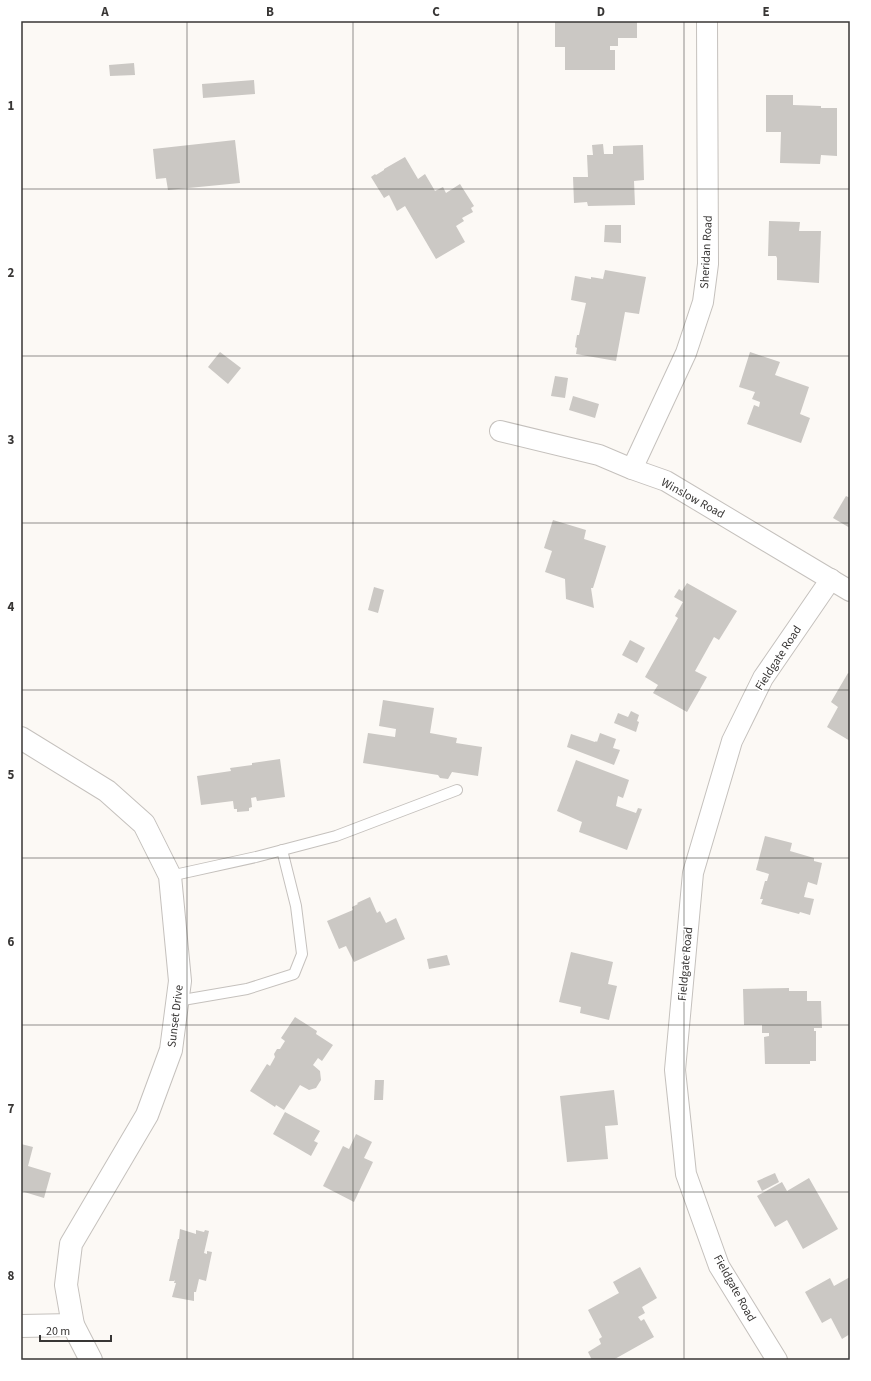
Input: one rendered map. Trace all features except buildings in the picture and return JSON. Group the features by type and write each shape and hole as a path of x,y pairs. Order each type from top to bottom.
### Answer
{"main road":[{"name":"Sunset Drive","path":"21,738 107,791 144,824 170,876 180,981 171,1050 147,1115 72,1244 66,1285 73,1325 92,1360"},
{"path":"21,1326 73,1325"}],"street":[{"name":"Sheridan Road","path":"632,469 684,358 703,302 708,264 707,21"},
{"name":"Winslow Road","path":"500,431 599,455 666,482 850,591"},
{"name":"Fieldgate Road","path":"777,1360 719,1266 686,1174 675,1070 693,873 732,741 763,678 831,579"}],"lane":[{"path":"170,876 336,836 456,790"},
{"path":"177,1000 247,989 294,974 302,954 296,906 282,850"}]}
